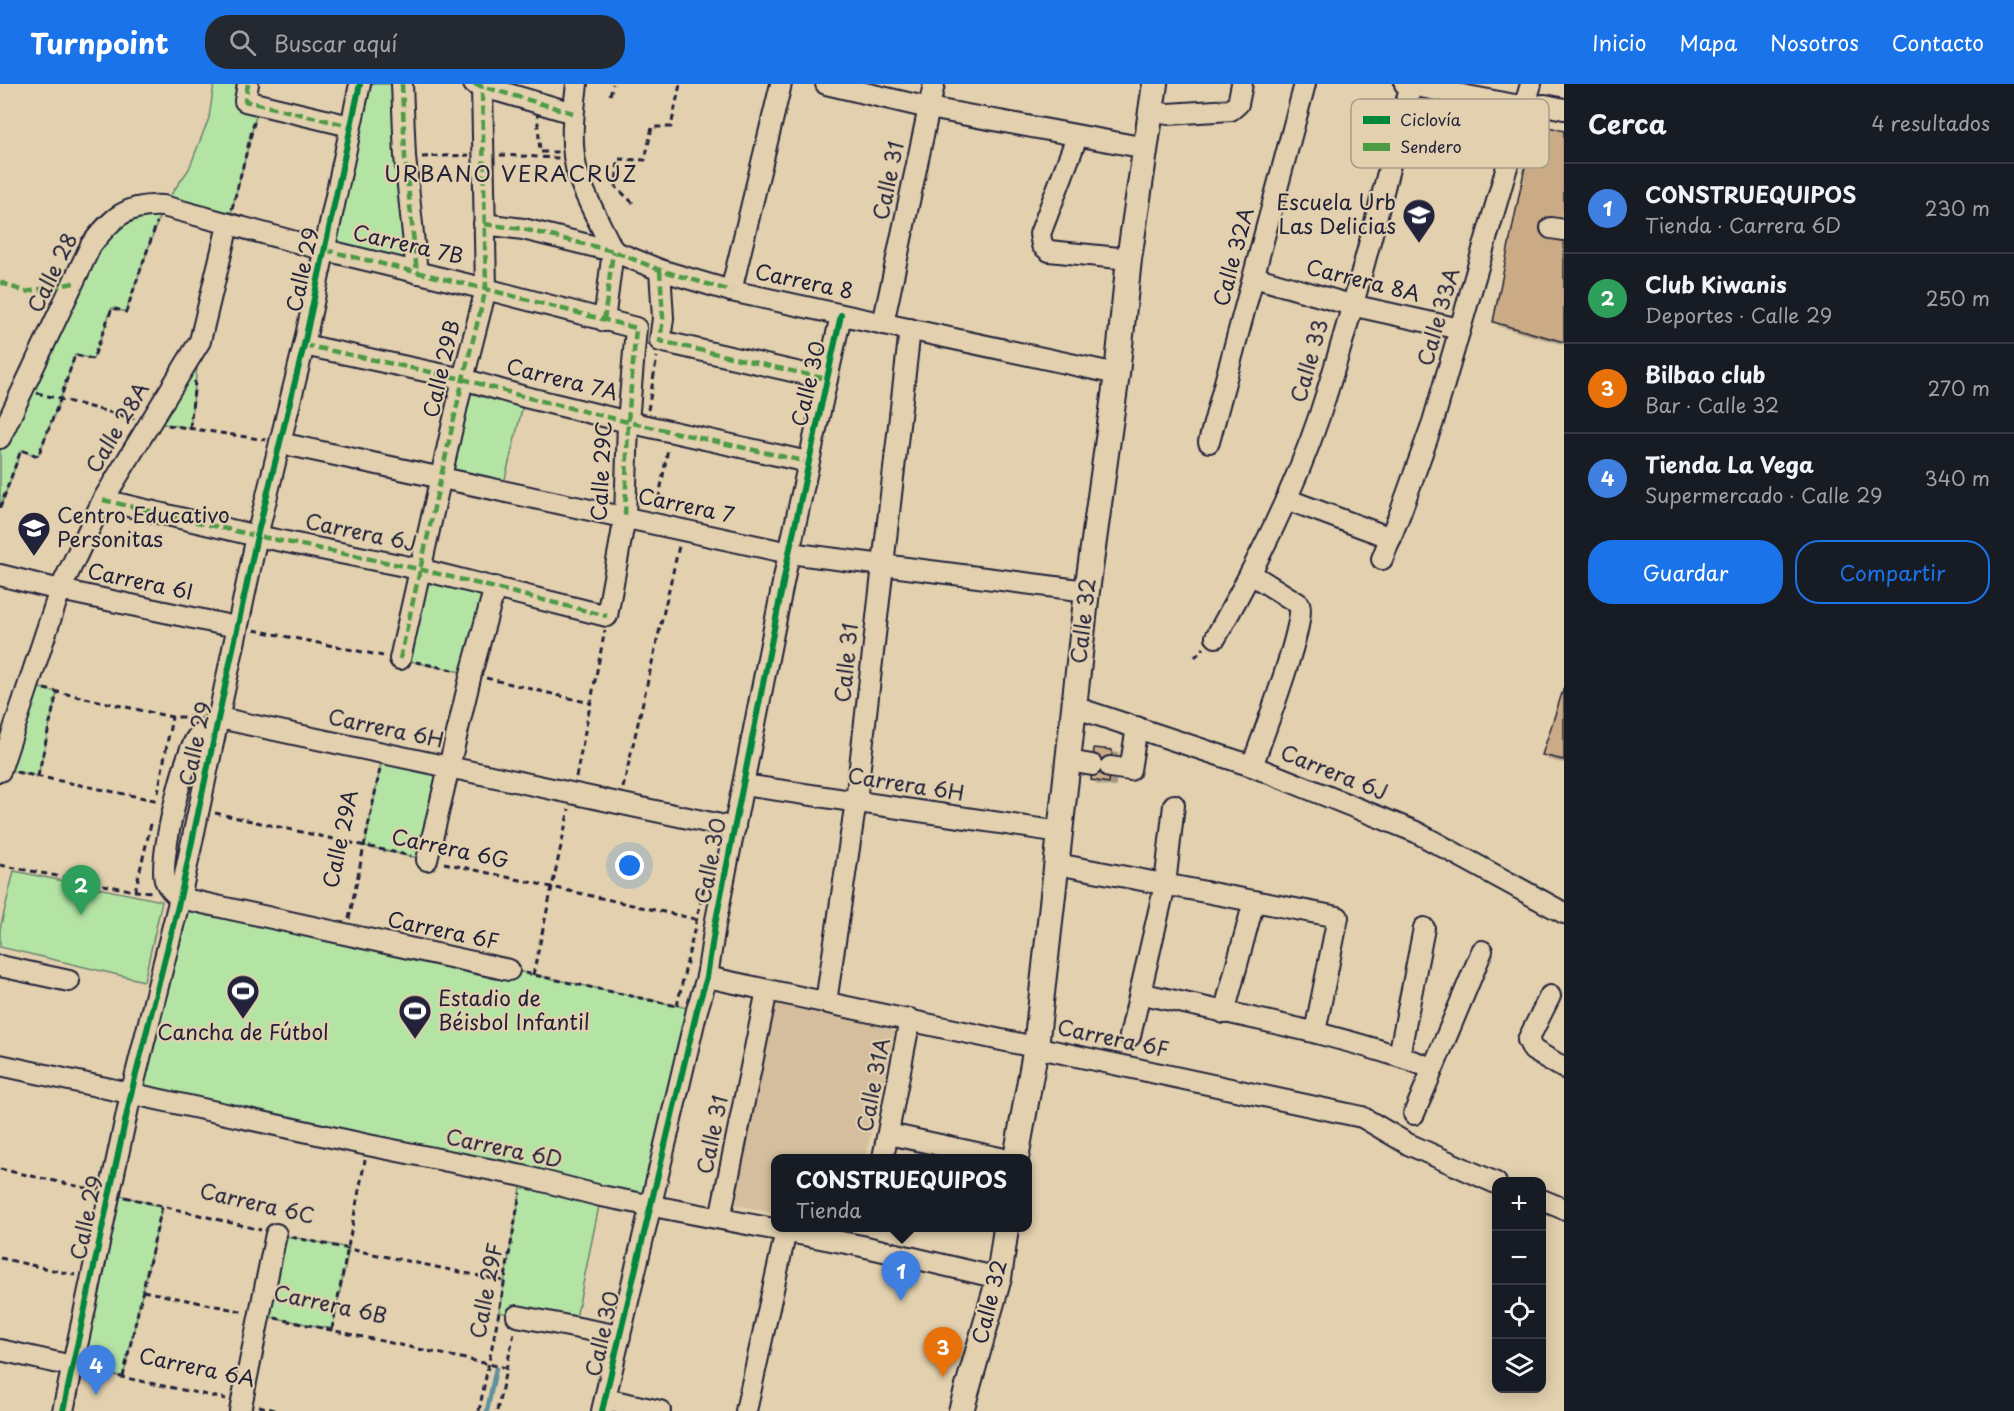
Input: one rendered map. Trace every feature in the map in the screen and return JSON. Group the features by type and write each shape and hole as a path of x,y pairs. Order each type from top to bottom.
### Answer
{"main road":[{"name":"Calle 32","path":"1017,1154 1036,1047 1087,591 1118,374 1129,259 1155,84"},
{"name":"Calle 32","path":"961,1411 999,1278 1005,1232"}],"street":[{"name":"Calle 29","path":"63,1411 175,894 199,809 256,536 304,345 360,84"},
{"path":"402,84 405,157 417,273"},
{"path":"577,84 571,114 574,158 579,177 613,251 604,321"},
{"path":"731,291 781,84"},
{"path":"826,84 929,108 1146,148"},
{"name":"Calle 31","path":"883,324 934,84"},
{"path":"1151,111 1168,114 1231,110 1238,104 1242,84"},
{"name":"Calle 32A","path":"1209,442 1305,84"},
{"path":"1409,84 1485,99"},
{"name":"Calle 33","path":"1405,99 1409,84"},
{"name":"Calle 33A","path":"1527,99 1531,84"},
{"path":"478,85 571,114"},
{"name":"Calle 29B","path":"400,659 463,379 486,289 478,85"},
{"path":"250,96 350,126"},
{"path":"1549,106 1564,109"},
{"path":"1549,119 1564,122"},
{"path":"1077,136 1040,234 1042,245 1049,251 1129,259"},
{"name":"Calle 33","path":"1216,637 1251,574 1286,499 1320,415 1387,168"},
{"name":"Calle 33A","path":"1382,559 1433,422 1507,168"},
{"name":"Carrera 7B","path":"133,207 163,206 228,225 636,328"},
{"name":"Calle 28","path":"0,438 92,245 107,225 133,207"},
{"name":"Calle 28A","path":"0,770 60,590 103,500 200,341 228,225"},
{"name":"Carrera 8","path":"484,225 523,229 613,251 660,270 731,291 1118,374"},
{"path":"660,270 663,318 660,341 827,379"},
{"name":"Carrera 8A","path":"1254,277 1351,305 1460,329"},
{"name":"Calle 30","path":"603,1405 697,1010 707,977 789,553 841,315"},
{"name":"Calle 29C","path":"608,616 640,520 636,328"},
{"name":"Calle 31","path":"826,1002 856,801 910,329"},
{"name":"Carrera 7A","path":"304,345 463,379 525,397 637,424 808,462"},
{"name":"Carrera 7","path":"280,443 789,553 1087,591"},
{"path":"1286,499 1391,538"},
{"name":"Carrera 6J","path":"103,500 256,536 419,569 608,616"},
{"path":"1251,574 1299,604 1301,611 1289,659 1252,766"},
{"name":"Carrera 6I","path":"0,575 236,627"},
{"path":"427,860 471,674 495,587"},
{"name":"Carrera 6J","path":"1074,707 1252,766 1416,832 1564,913"},
{"path":"175,894 165,880 166,802 198,736 219,718"},
{"name":"Carrera 6H","path":"219,718 735,828"},
{"path":"1068,761 1130,770 1137,727"},
{"name":"Carrera 6H","path":"744,785 1060,832"},
{"path":"1130,1036 1165,885 1174,805"},
{"path":"1057,864 1338,917 1315,1032"},
{"name":"Carrera 6F","path":"175,894 345,935 509,970"},
{"path":"1224,1013 1254,901"},
{"path":"1399,1056 1424,928"},
{"path":"1414,1114 1482,951"},
{"path":"0,966 69,981"},
{"name":"Carrera 6F","path":"707,977 1362,1117 1408,1144 1492,1181"},
{"name":"Calle 31","path":"720,1218 767,990"},
{"path":"1140,993 1315,1032 1432,1068"},
{"path":"1550,996 1528,1040 1533,1050 1564,1068"},
{"name":"Calle 31A","path":"884,1154 910,1019"},
{"name":"Carrera 6D","path":"0,1065 368,1145 523,1176 610,1198 771,1228"},
{"path":"889,1134 982,1154"},
{"path":"1546,1202 1564,1209"},
{"path":"746,1411 786,1232"},
{"name":"Carrera 6D","path":"799,1232 864,1237 999,1278"},
{"path":"240,1407 276,1234"},
{"path":"517,1316 620,1336"},
{"path":"0,1350 72,1366"},
{"path":"603,1405 660,1411"}],"path":[{"path":"610,95 613,84"},
{"path":"633,203 616,187 618,159 645,160 652,127 671,127 680,84"},
{"path":"228,225 250,96"},
{"path":"537,110 571,114 571,152 540,152 537,110"},
{"path":"0,508 21,450 38,456 75,355 93,359 112,308 126,312 163,206"},
{"path":"637,424 660,341"},
{"path":"640,520 671,431"},
{"path":"611,802 683,530"},
{"path":"27,685 172,717 219,718"},
{"path":"38,776 57,692"},
{"path":"0,770 166,802 172,717"},
{"path":"135,891 154,812"},
{"path":"0,866 135,891 175,894"},
{"path":"332,1329 350,1248 368,1145"},
{"path":"123,1377 162,1206"},
{"path":"0,1258 91,1279"},
{"path":"497,1411 517,1316"}],"shaded area":[{"path":"772,998 895,1031 866,1154 771,1154 771,1212 733,1204"}],"green space":[{"path":"214,84 248,84 259,104 228,225 163,206 189,169 209,118"},
{"path":"361,84 399,84 417,273 325,250"},
{"path":"163,206 126,312 112,308 93,359 75,355 38,456 21,451 0,508 0,438 107,225"},
{"path":"200,341 190,428 149,422"},
{"path":"463,379 525,397 502,491 442,478"},
{"path":"419,569 495,587 471,674 400,659"},
{"path":"27,685 57,692 38,776 0,769"},
{"path":"383,753 450,767 427,860 365,846"},
{"path":"14,871 162,901 144,981 0,947 0,929"},
{"path":"180,898 697,1010 650,1206 601,1196 574,1328 499,1312 523,1177 131,1094"},
{"path":"109,1192 162,1207 123,1377 72,1366"},
{"path":"276,1234 349,1248 332,1329 260,1315"}],"building":[{"path":"1549,127 1564,131 1564,342 1493,322 1525,168 1549,168"},
{"path":"1564,687 1564,760 1542,755"},
{"path":"1094,748 1112,750 1109,783 1091,780"}],"waterway":[{"path":"487,1411 496,1368"}],"marked path":[{"path":"248,84 245,101 350,126"},
{"path":"402,84 405,157 417,273"},
{"path":"474,84 573,113"},
{"path":"400,659 463,379 486,289 482,86"},
{"path":"484,224 523,229 613,251 660,270 731,291"},
{"path":"325,250 636,328 628,422 625,517"},
{"path":"604,321 613,251"},
{"path":"660,270 663,318 660,341 827,379"},
{"path":"0,282 25,292 74,283"},
{"path":"304,345 463,379 628,422 808,462"},
{"path":"103,500 257,536 419,569 607,616"}],"cycle path":[{"path":"63,1411 131,1094 180,898 257,536 304,345 360,84"},
{"path":"602,1411 697,1010 707,977 715,925 789,553 841,315"}],"place":[{"name":"Escuela Urb Las Delicias","path":"1419,244"},
{"name":"Centro Educativo Personitas","path":"34,557"},
{"name":"Club Kiwanis","path":"81,915"},
{"name":"Cancha de Fútbol","path":"243,1020"},
{"name":"Estadio de Béisbol Infantil","path":"415,1040"},
{"name":"CONSTRUEQUIPOS","path":"901,1301"},
{"name":"Bilbao club","path":"943,1377"},
{"name":"Tienda La Vega","path":"96,1395"}],"district":[{"name":"URBANO VERACRUZ","path":"511,174"}]}
